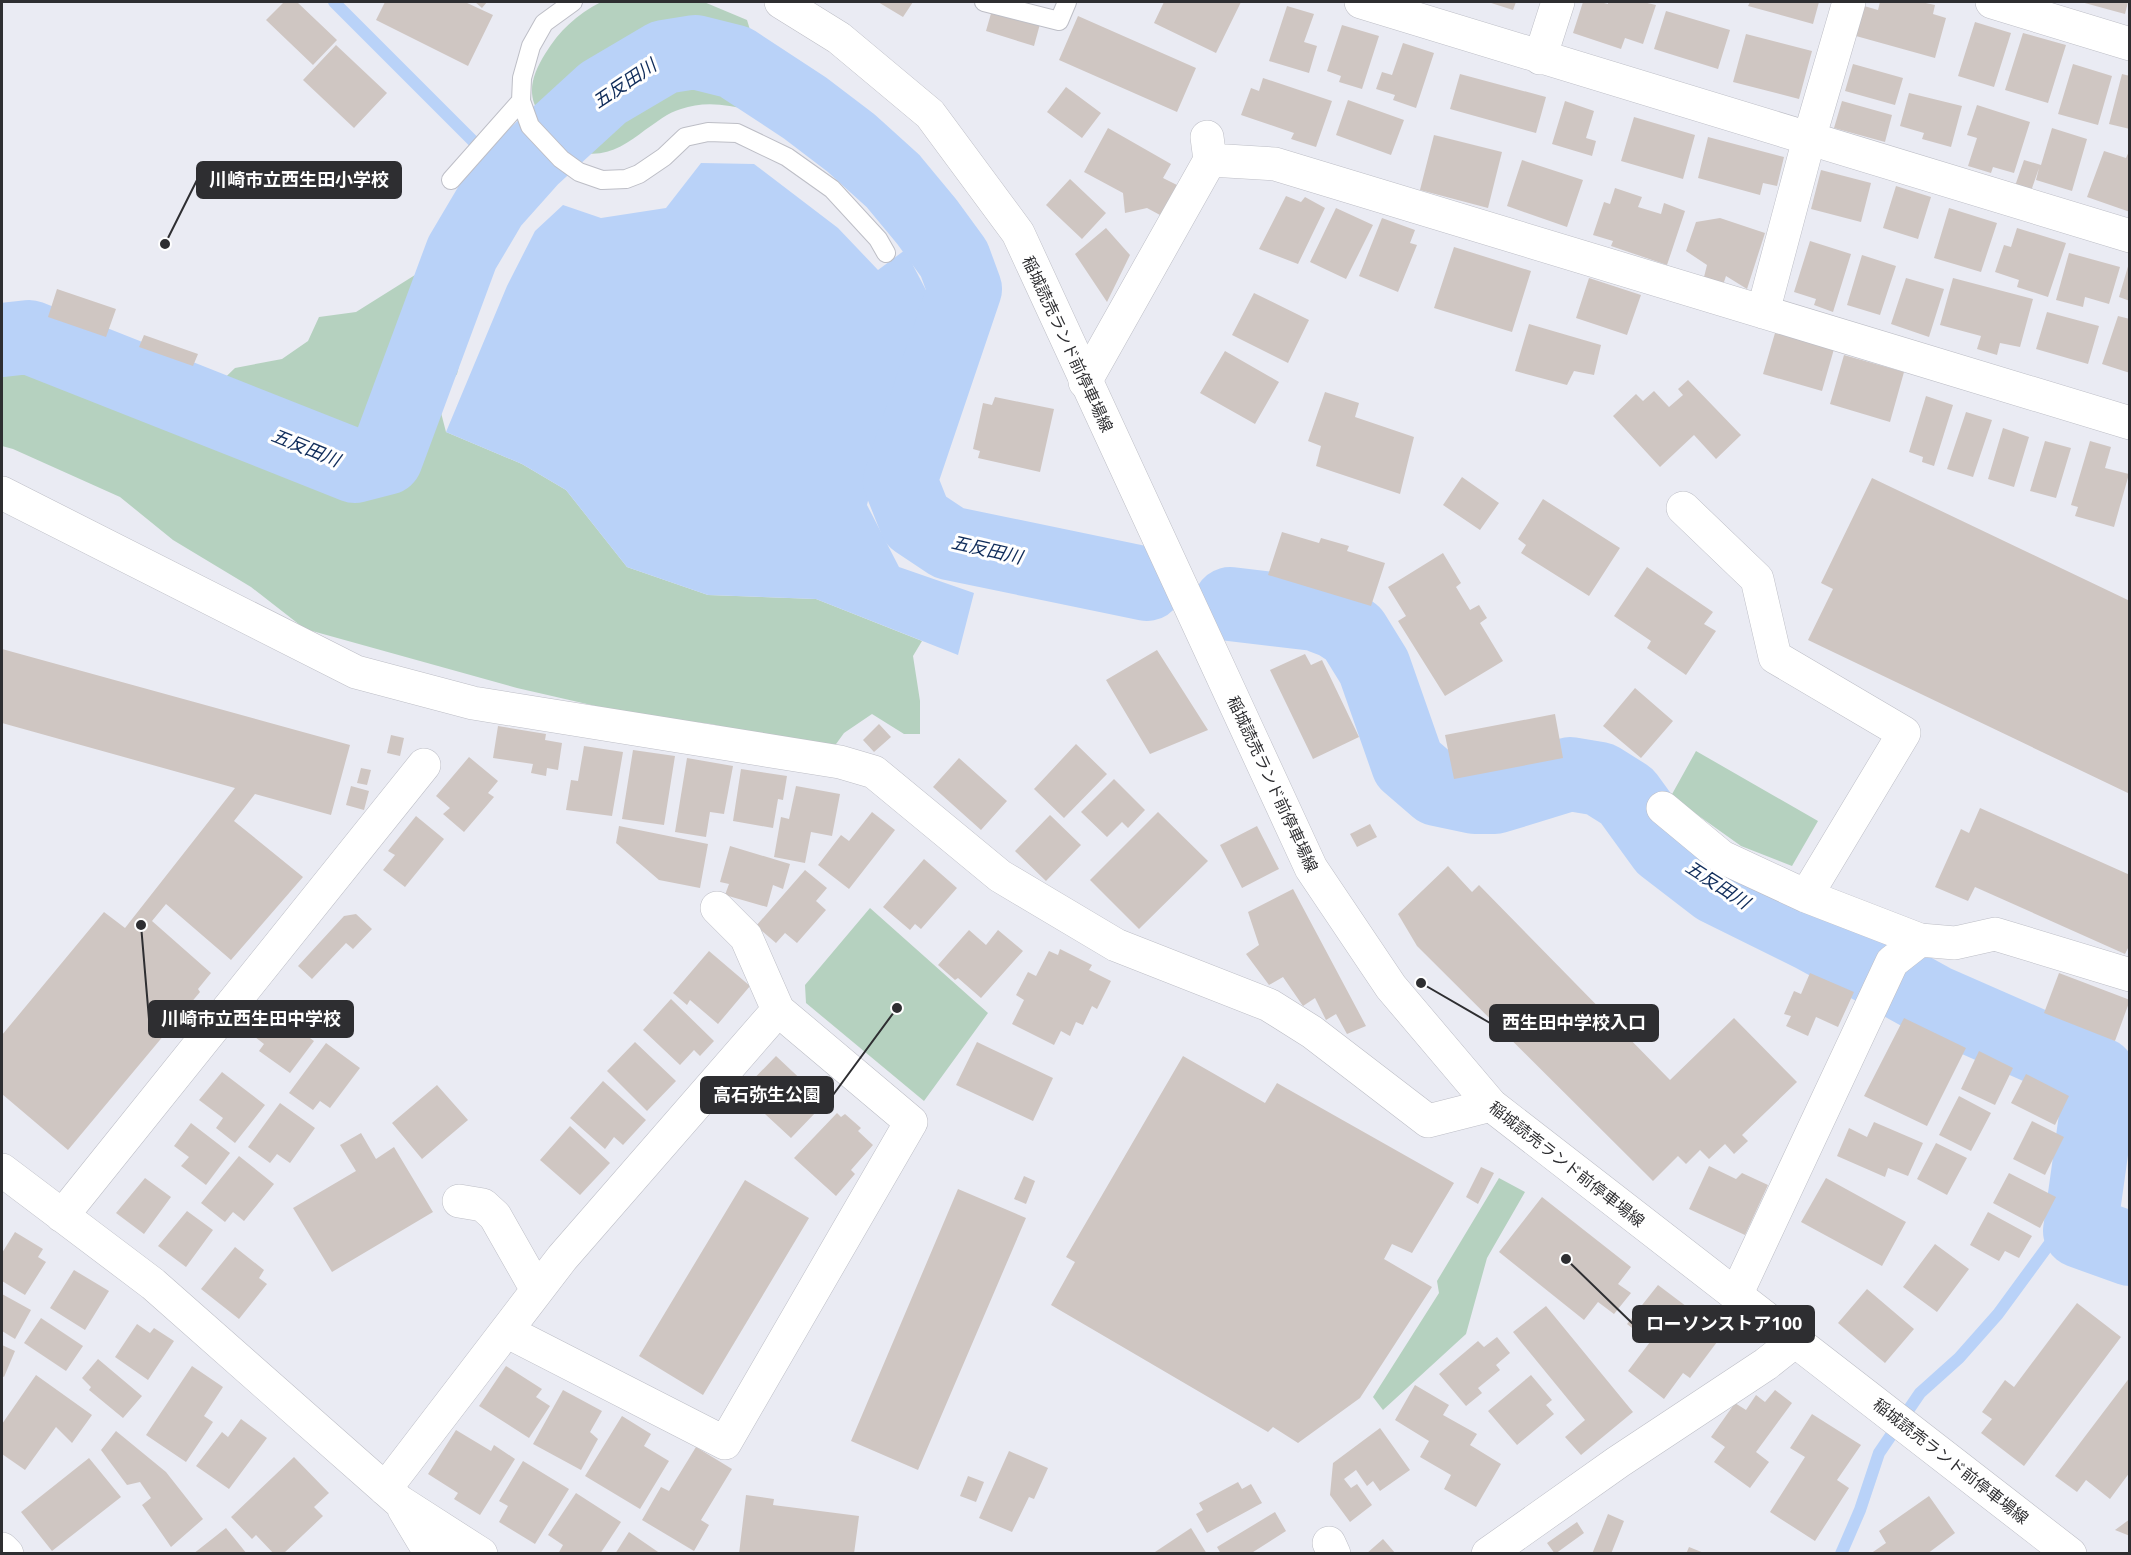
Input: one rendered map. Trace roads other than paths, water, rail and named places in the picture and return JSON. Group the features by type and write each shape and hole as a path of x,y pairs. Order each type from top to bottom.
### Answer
{"street":[{"name":"稲城読売ランド前停車場線","path":"781,2 839,38 930,114 1018,233 1311,868 1391,987 1491,1106 2070,1554"},
{"path":"1361,2 2130,236"},
{"path":"1540,57 1558,2"},
{"path":"1763,312 1809,139 1849,2"},
{"path":"1992,2 2130,44"},
{"path":"1085,382 1209,148 1275,164 2130,423"},
{"path":"2,493 356,672 473,704 840,762 874,772 1000,876 1116,945 1269,1005 1312,1032 1428,1121 1491,1106"},
{"path":"1683,507 1756,579 1775,657 1904,732 1806,896"},
{"path":"62,1216 424,765"},
{"path":"1663,808 1722,857 1806,896 1920,940 1955,943 1995,934 2130,975"},
{"path":"506,1331 725,1443 911,1122 778,1010 746,937 717,908"},
{"path":"1736,1295 1886,974 1920,940"},
{"path":"393,1495 506,1331 561,1258 778,1010"},
{"path":"2,1170 153,1284 393,1495 481,1554"},
{"path":"459,1201 483,1205 495,1216 537,1290"},
{"path":"1488,1554 1618,1462 1766,1364 1795,1341"},
{"path":"393,1495 431,1554"},
{"path":"2,1549 7,1554"}],"lane":[{"path":"573,2 544,23 531,46 522,78 521,101 530,126 561,159 579,172 602,180 626,179 639,174 664,157 685,136 708,132 737,133 787,157 832,189 878,239 886,253"},
{"path":"984,2 1059,21 1067,2"},
{"path":"451,180 521,101"}],"water":[{"path":"701,163 754,164 838,228 878,270 905,250 928,294 890,409 867,505 899,567 974,593 958,655 816,599 708,595 627,567 566,490 522,464 446,432 507,286 535,231 563,205 601,218 666,208"}],"waterway":[{"path":"334,2 512,180"},
{"name":"五反田川","path":"2,340 29,337 355,466 386,458 462,253 491,204 532,158 603,93 664,57 695,52 735,62 805,108 851,143 893,181 954,259 965,289 900,481 916,521 949,543 1147,584"},
{"name":"五反田川","path":"1230,604 1315,614 1336,622 1353,633 1374,667 1408,764 1437,789 1475,797 1495,797 1570,774 1600,779 1627,796 1664,847 1716,887 1813,935 1933,1001 2099,1074 2096,1117 2080,1231 2130,1249"},
{"path":"1841,1554 1860,1510 1879,1453 1920,1393 1959,1358 1998,1314 2050,1243 2080,1231"}],"place":[{"name":"川崎市立西生田小学校","path":"165,244"},
{"name":"川崎市立西生田中学校","path":"141,925"},
{"name":"西生田中学校入口","path":"1421,983"},
{"name":"高石弥生公園","path":"897,1008"},
{"name":"ローソンストア100","path":"1566,1259"}]}
